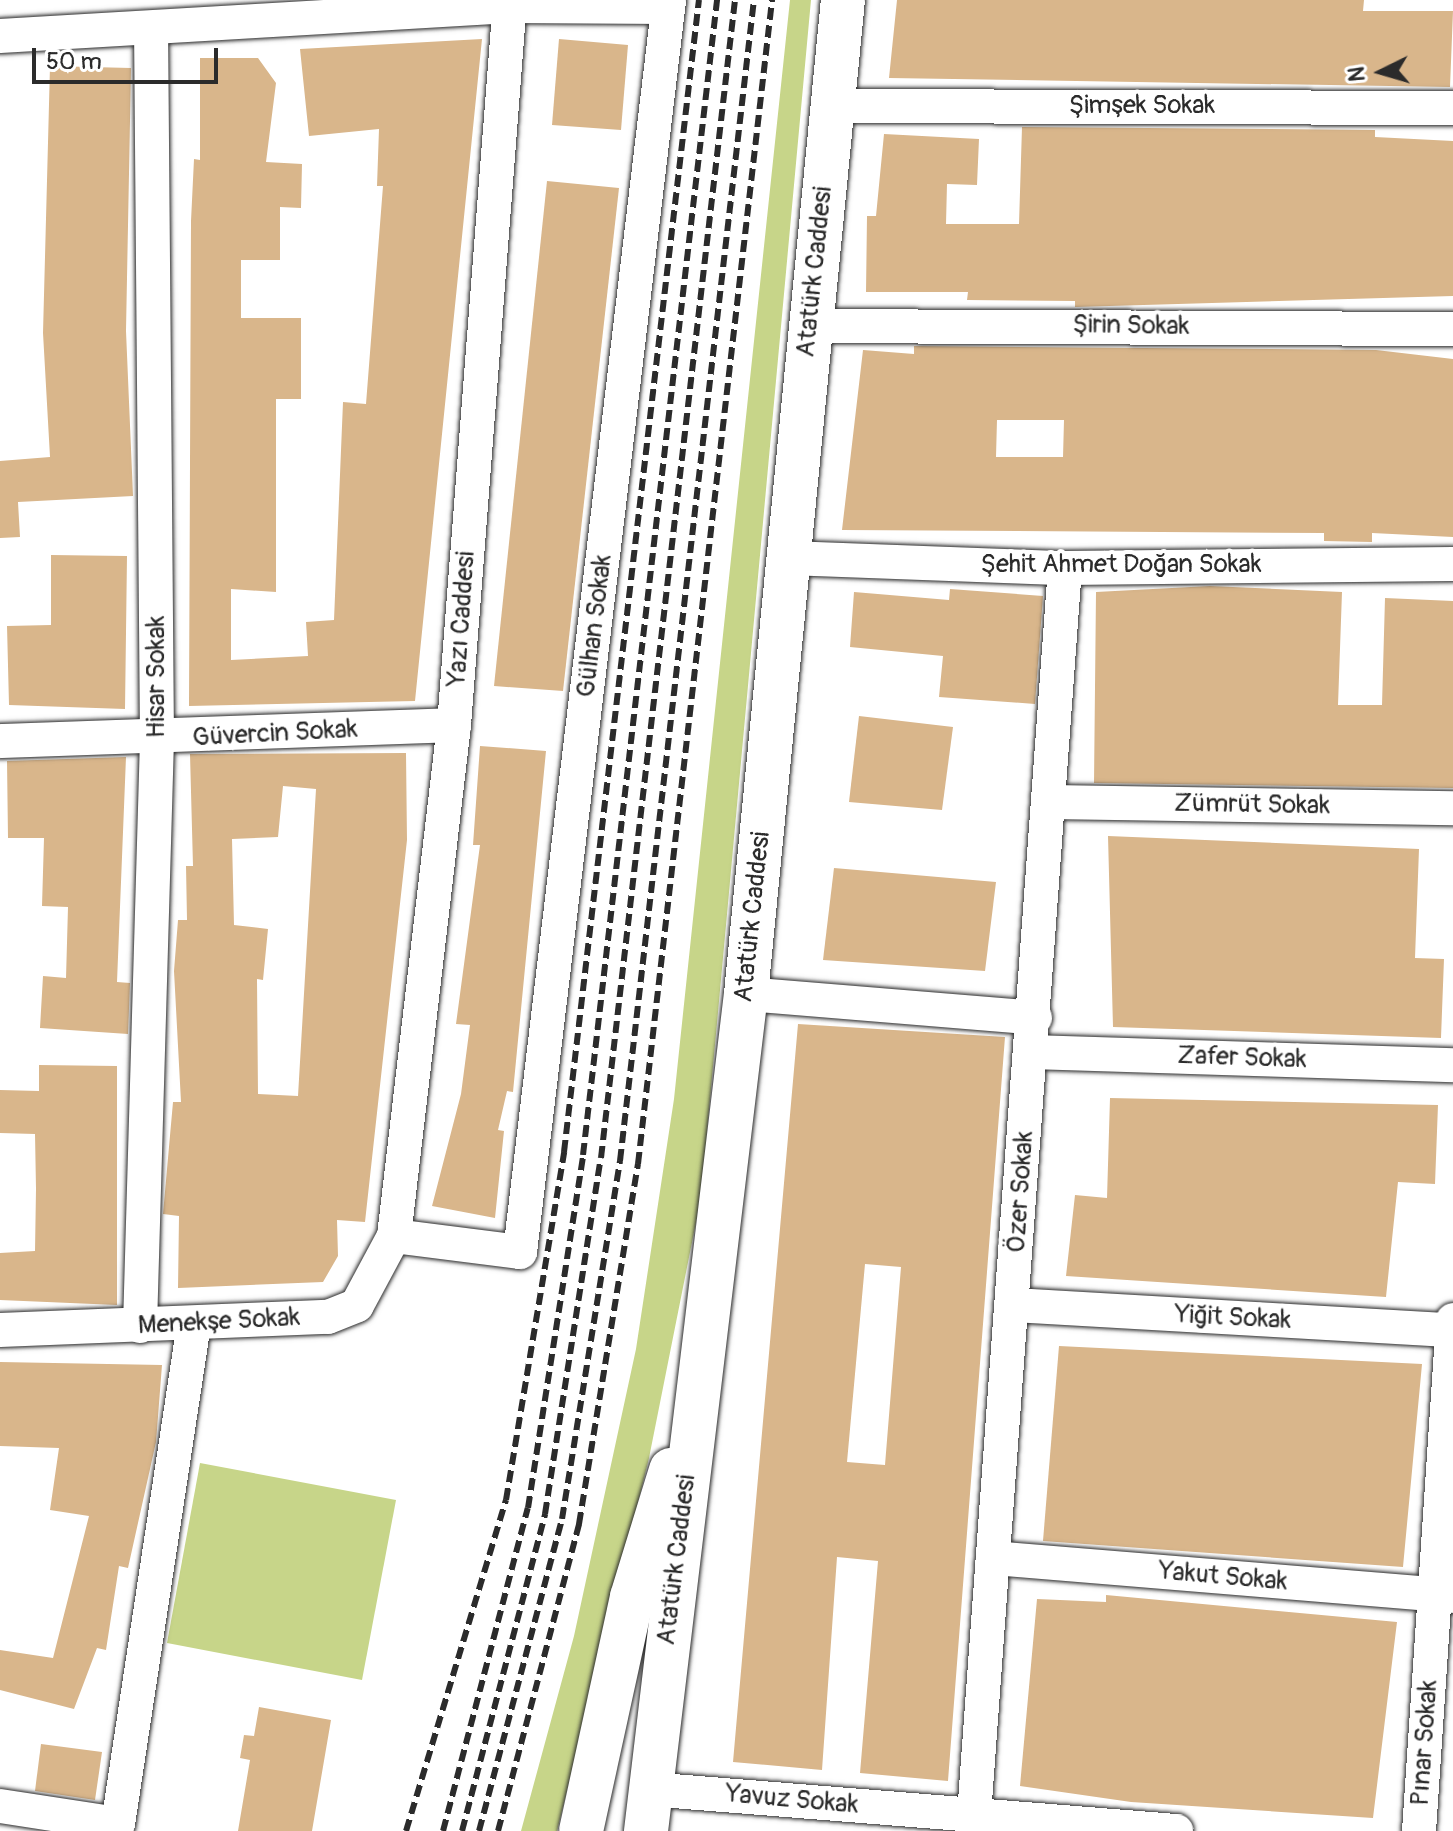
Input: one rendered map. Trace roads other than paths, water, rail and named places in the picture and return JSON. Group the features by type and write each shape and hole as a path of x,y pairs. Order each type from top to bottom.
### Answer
{"main road":[{"name":"Atatürk Caddesi","path":"647,1810 746,994 843,0"},
{"path":"581,1831 652,1519 697,1405"}],"street":[{"path":"0,36 510,3 669,3"},
{"name":"Yazı Caddesi","path":"394,1236 454,725 510,3"},
{"name":"Gülhan Sokak","path":"394,1236 520,1252 669,3"},
{"name":"Hisar Sokak","path":"140,1326 157,740 151,28"},
{"name":"Şimşek Sokak","path":"832,106 1453,108"},
{"name":"Şirin Sokak","path":"809,326 1453,329"},
{"name":"Şehit Ahmet Doğan Sokak","path":"788,558 1065,568 1453,564"},
{"name":"Özer Sokak","path":"974,1815 1034,1035 1065,568"},
{"name":"Güvercin Sokak","path":"0,741 157,740 454,725"},
{"name":"Zümrüt Sokak","path":"1051,802 1453,808"},
{"name":"Zafer Sokak","path":"746,994 1034,1035 1453,1065"},
{"name":"Menekşe Sokak","path":"0,1330 328,1317 357,1305 394,1236"},
{"name":"Yiğit Sokak","path":"1013,1305 1453,1330"},
{"name":"Pınar Sokak","path":"1419,1831 1444,1595 1453,1320"},
{"path":"0,1806 118,1824 194,1324"},
{"name":"Yakut Sokak","path":"993,1558 1444,1595"},
{"name":"Yavuz Sokak","path":"647,1810 974,1815 1176,1831"}],"railway":[{"path":"406,1831 506,1500 564,1152 699,0"},
{"path":"443,1831 528,1508 583,1155 717,0"},
{"path":"462,1831 545,1514 601,1158 735,0"},
{"path":"479,1831 562,1519 620,1161 754,0"},
{"path":"498,1831 579,1524 638,1164 772,0"}]}
